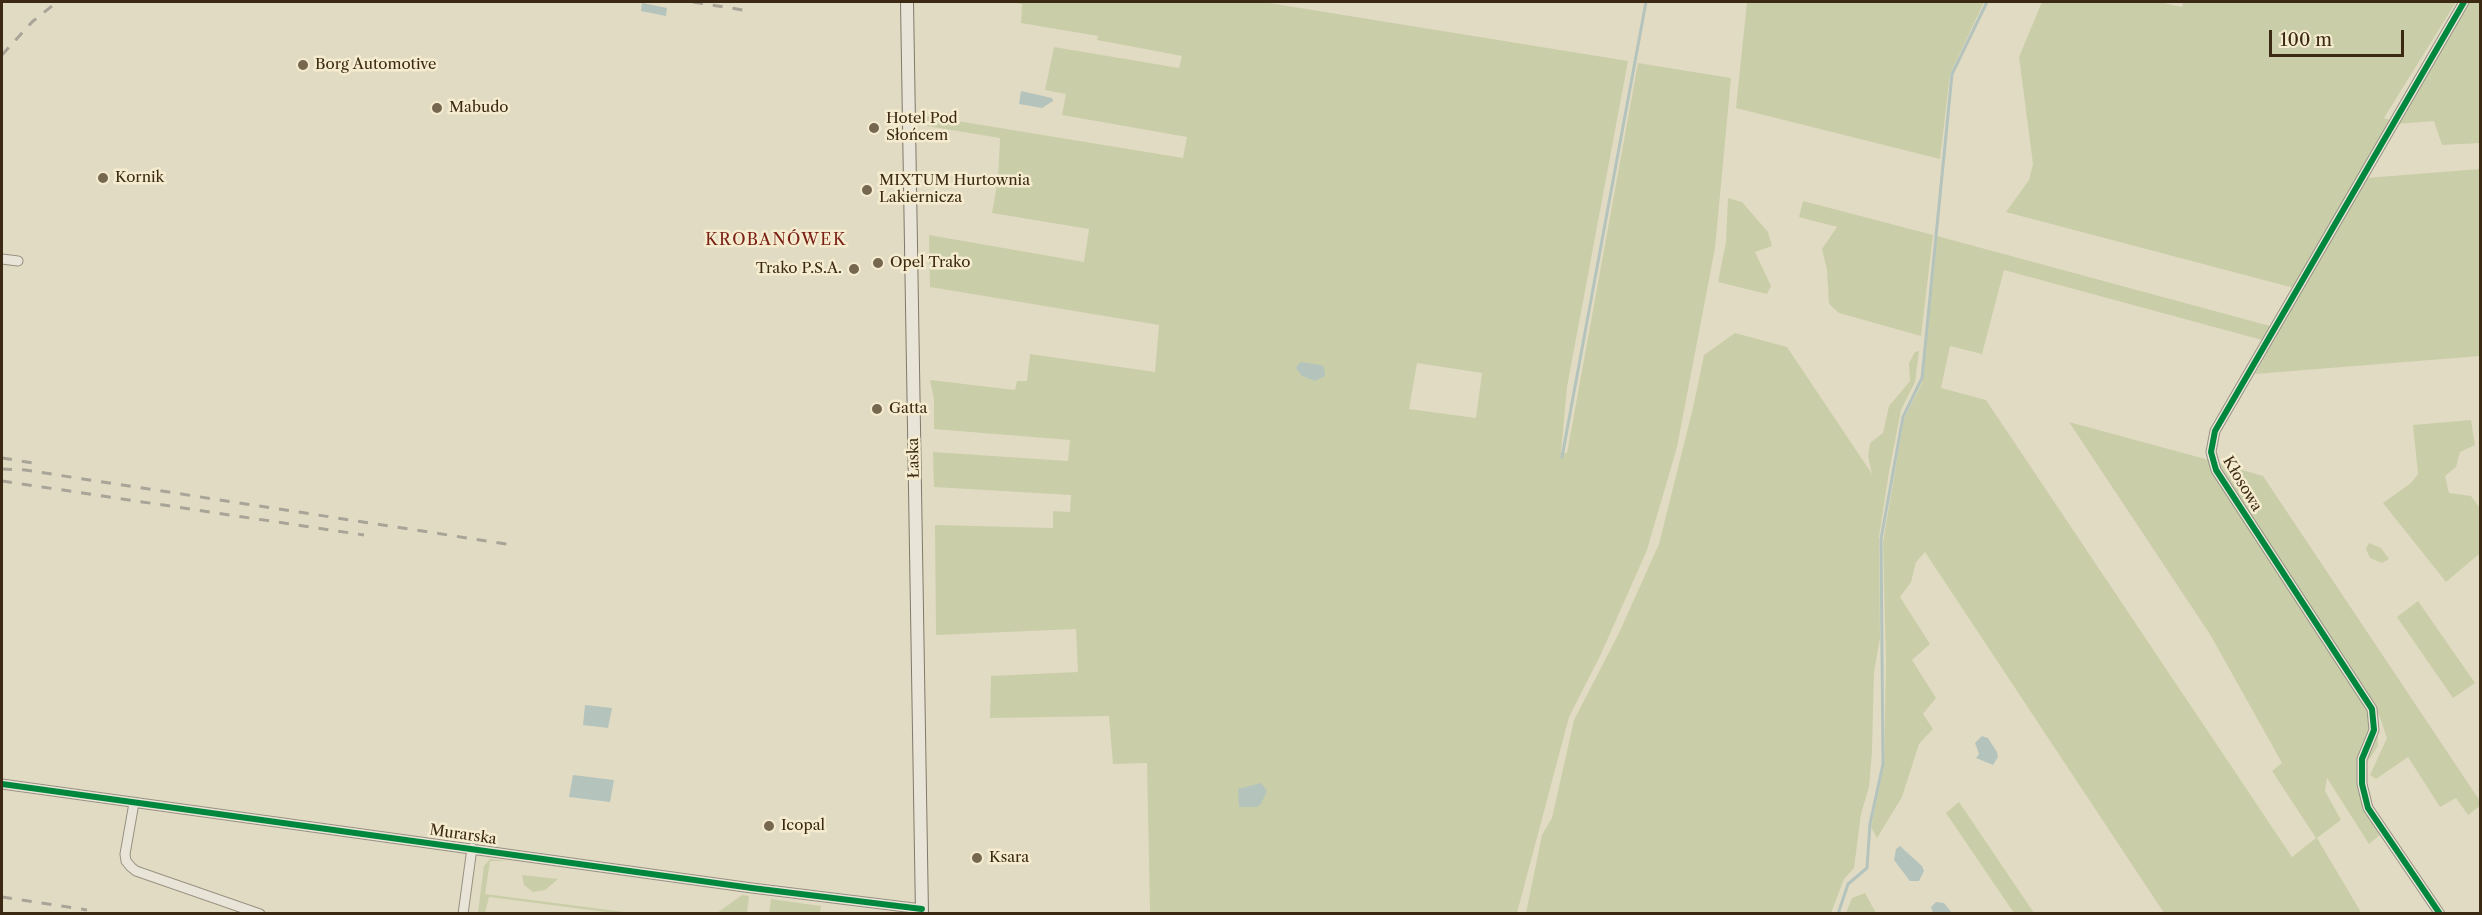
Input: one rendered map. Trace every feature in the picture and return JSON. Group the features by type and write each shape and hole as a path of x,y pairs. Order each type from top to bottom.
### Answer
{"main road":[{"name":"Łaska","path":"907,2 922,911"}],"street":[{"name":"Kłosowa","path":"2440,914 2368,808 2362,784 2362,759 2374,730 2372,709 2216,470 2211,452 2215,431 2464,2"},
{"path":"2,259 18,261"},
{"name":"Murarska","path":"2,784 922,911"},
{"path":"134,803 125,854 128,864 136,871 260,914"},
{"path":"463,914 472,848"},
{"path":"227,914 230,903"}],"green space":[{"path":"1011,2 1263,2 1628,61 1567,387 1561,453 1567,453 1638,63 1731,78 1715,248 1677,447 1647,550 1601,654 1569,717 1517,913 1150,913 1147,763 1113,764 1109,716 990,718 991,676 1078,672 1076,629 936,635 935,525 1053,528 1053,511 1070,512 1071,495 934,487 933,452 1068,461 1070,440 934,429 934,399 930,380 1015,390 1017,381 1027,381 1030,354 1155,372 1159,325 930,287 929,235 1084,262 1089,229 992,213 998,180 1000,138 927,126 927,116 1183,158 1187,137 1062,115 1066,94 1045,90 1054,47 1179,68 1182,56 1097,40 1098,36 1021,23 1022,4","holes":["1417,363 1482,373 1476,418 1409,409"]},
{"path":"1747,2 1984,2 1950,74 1940,159 1736,108"},
{"path":"2042,2 2159,2 2182,7 2183,2 2456,2 2384,118 2391,120 2294,288 2006,212 2029,180 2033,164 2019,57"},
{"path":"2466,2 2480,2 2480,143 2442,145 2434,121 2396,124"},
{"path":"2480,169 2480,356 2255,374 2359,185 2366,178"},
{"path":"1728,198 1742,202 1768,232 1772,246 1755,252 1771,286 1767,294 1718,282 1726,242"},
{"path":"1803,201 1933,235 1921,336 1839,313 1829,304 1827,270 1822,249 1837,227 1799,217"},
{"path":"1937,236 2270,326 2262,340 2004,270 1982,354 1950,346 1941,388 1986,400 2292,857 2316,838 2272,771 2282,763 2211,636 2069,422 2209,460 2377,719 2378,746 2357,778 2363,805 2382,833 2369,844 2327,778 2325,791 2341,820 2317,838 2362,914 2164,913 1925,552 1916,562 1911,582 1900,597 1930,644 1912,660 1936,698 1923,714 1933,729 1919,744 1902,797 1877,838 1871,827 1884,764 1886,661 1883,542 1904,419 1922,383"},
{"path":"1735,333 1787,347 1872,474 1868,456 1870,443 1883,433 1889,406 1910,381 1909,363 1915,352 1919,351 1915,382 1901,410 1879,537 1880,638 1874,672 1872,752 1869,787 1861,814 1854,868 1844,879 1831,913 1636,913 1637,911 1634,914 1526,913 1542,835 1552,818 1574,720 1619,633 1659,544 1704,355"},
{"path":"2471,420 2475,445 2460,452 2456,467 2445,476 2449,493 2471,496 2480,508 2480,557 2478,555 2446,582 2383,503 2411,483 2418,474 2413,425"},
{"path":"2218,463 2263,476 2480,801 2480,806 2468,815 2456,798 2440,807 2408,757 2376,779 2370,775 2387,738 2379,715"},
{"path":"2369,543 2381,548 2389,559 2382,563 2370,558 2366,549"},
{"path":"2418,601 2475,683 2453,698 2397,617"},
{"path":"1959,802 2034,913 2014,913 1946,813"},
{"path":"490,859 507,861 490,861 485,894 632,913 614,913 489,897 485,913 478,912 484,866"},
{"path":"522,875 558,879 545,890 533,892 524,885"},
{"path":"1865,893 1876,913 1846,913 1852,898"},
{"path":"742,895 749,896 747,913 717,913"},
{"path":"771,899 821,906 820,913 769,913"}],"shaded area":[{"path":"642,3 667,8 666,16 641,11"},
{"path":"1021,91 1052,98 1053,101 1042,108 1019,104"},
{"path":"1300,362 1321,365 1324,367 1325,376 1315,381 1302,376 1296,368"},
{"path":"585,705 612,708 608,728 583,725"},
{"path":"1982,736 1988,738 1997,752 1998,757 1993,765 1976,758 1979,754 1975,743"},
{"path":"573,775 614,780 610,802 569,797"},
{"path":"1261,783 1267,791 1261,804 1257,807 1239,807 1238,789"},
{"path":"1900,846 1922,866 1924,871 1919,881 1910,881 1894,860 1896,849"},
{"path":"1936,902 1944,903 1952,913 1933,913 1931,907"}],"waterway":[{"path":"1562,457 1646,2"},
{"path":"1838,914 1848,884 1867,868 1870,824 1883,764 1881,539 1903,417 1922,378 1952,74 1987,2"}],"railway":[{"path":"2,55 32,22 57,2"},
{"path":"693,2 743,10"},
{"path":"2,458 33,463"},
{"path":"2,469 25,470 513,545"},
{"path":"2,481 364,535"},
{"path":"2,897 87,910"}],"cycle path":[{"path":"2440,914 2368,808 2362,784 2362,759 2374,730 2372,709 2216,470 2211,452 2215,431 2464,2"},
{"path":"2,784 752,888 922,909"}],"place":[{"name":"Borg Automotive","path":"303,65"},
{"name":"Mabudo","path":"437,108"},
{"name":"Hotel Pod Słońcem","path":"874,128"},
{"name":"Kornik","path":"103,178"},
{"name":"MIXTUM Hurtownia Lakiernicza","path":"867,190"},
{"name":"Opel Trako","path":"878,263"},
{"name":"Trako P.S.A.","path":"854,269"},
{"name":"Gatta","path":"877,409"},
{"name":"Icopal","path":"769,826"},
{"name":"Ksara","path":"977,858"}],"district":[{"name":"KROBANÓWEK","path":"776,240"}]}
